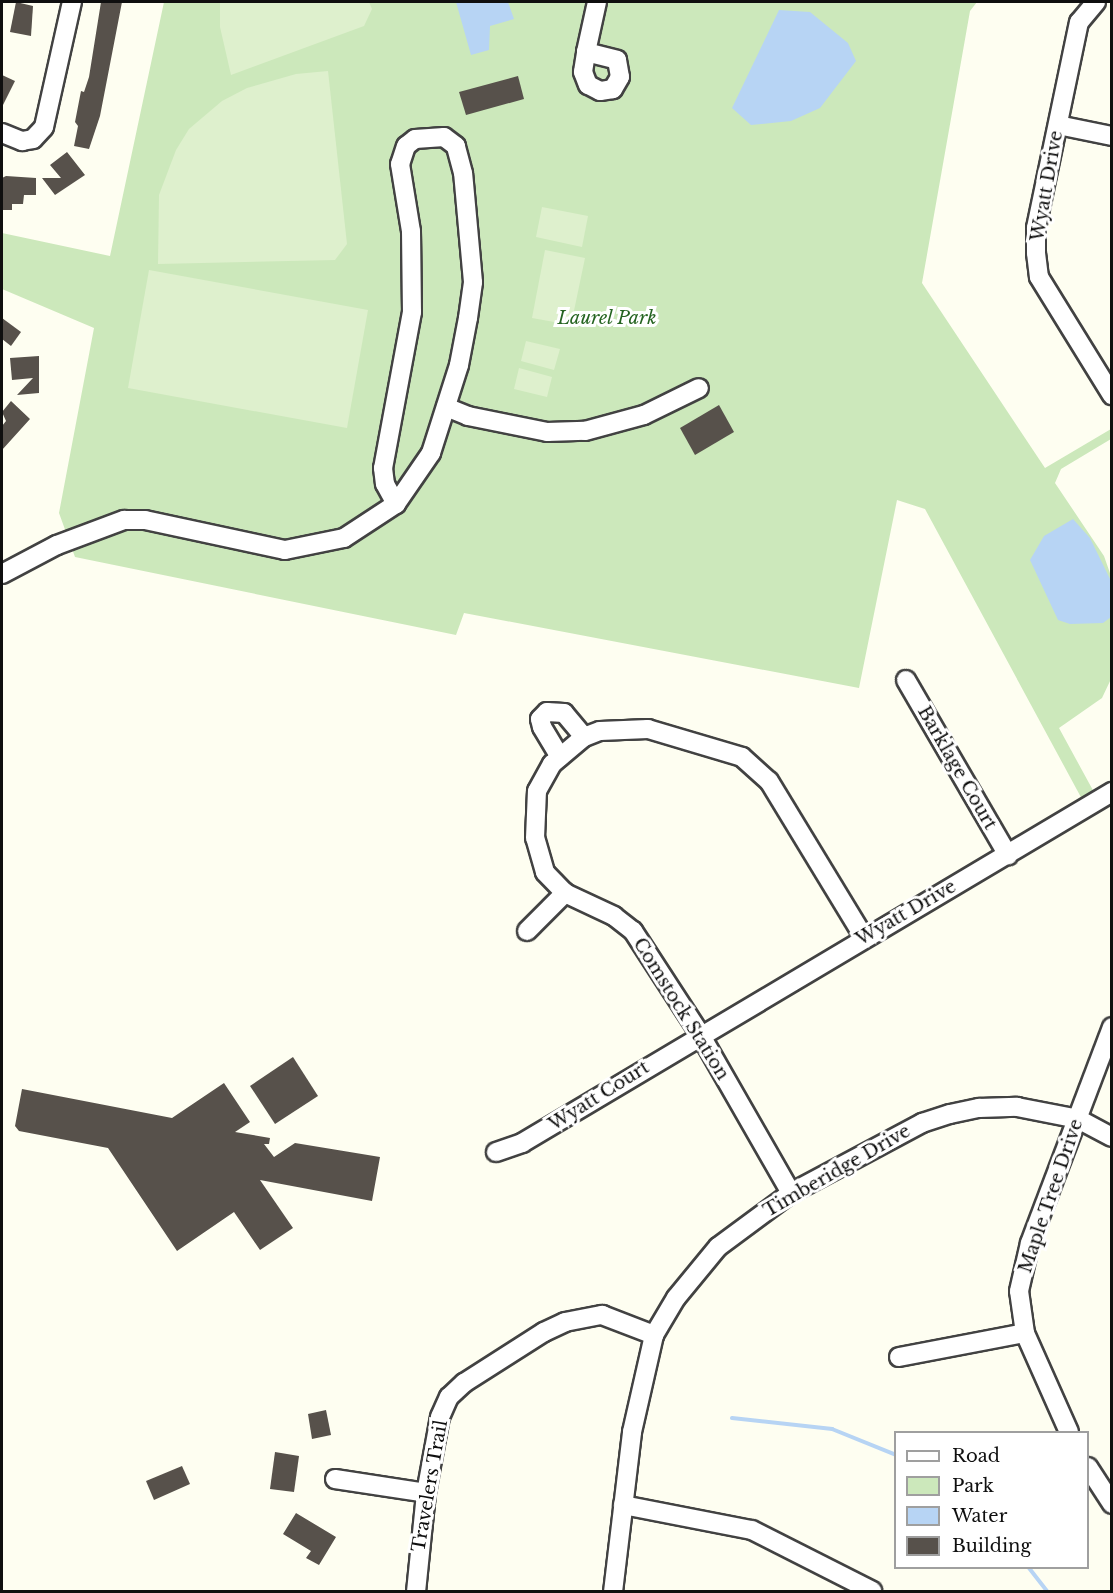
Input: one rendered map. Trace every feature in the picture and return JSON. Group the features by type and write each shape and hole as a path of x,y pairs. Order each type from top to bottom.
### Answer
{"street":[{"path":"2,133 22,141 33,139 44,127 72,2"},
{"path":"586,52 597,2"},
{"name":"Wyatt Drive","path":"1096,2 1079,22 1036,228 1039,277 1112,395"},
{"path":"1058,125 1112,136"},
{"path":"2,574 66,541 124,520 145,520 285,550 344,538 396,504 431,453 446,407 468,318 473,282 471,240 456,146 444,137 415,139 406,146 400,164 411,231 412,312 383,468 386,484 396,504"},
{"path":"446,407 468,416 547,432 585,431 644,415 699,388"},
{"name":"Barklage Court","path":"906,680 1008,855"},
{"path":"560,757 542,727 540,719 547,712 564,713 584,736"},
{"name":"Comstock Station","path":"791,1193 700,1034 633,931 614,916 565,892 545,872 535,838 534,816 537,791 552,764 584,736 622,728 648,729 742,757 769,781 864,937"},
{"name":"Wyatt Drive","path":"700,1034 1112,792"},
{"path":"527,931 565,892"},
{"name":"Maple Tree Drive","path":"1069,1431 1024,1333 1019,1291 1026,1259 1112,1027"},
{"name":"Wyatt Court","path":"496,1152 522,1143 700,1034"},
{"name":"Timberidge Drive","path":"613,1592 632,1432 654,1335 706,1259 730,1236 791,1193 922,1123 950,1114 979,1108 1017,1107 1078,1119 1112,1137"},
{"name":"Travelers Trail","path":"416,1592 426,1493 440,1417 449,1398 464,1383 544,1332 585,1316 617,1318 654,1335"},
{"path":"899,1357 1024,1333"},
{"path":"1089,1469 1112,1504"},
{"path":"335,1479 426,1493"},
{"path":"623,1505 752,1530 872,1591"}],"green space":[{"name":"Laurel Park","path":"164,2 977,2 970,11 922,283 1045,468 1111,429 1111,439 1061,469 1055,483 1104,556 1111,576 1111,679 1102,698 1059,728 1095,794 1083,801 925,509 897,500 859,688 464,613 456,635 75,557 59,513 94,328 2,289 2,233 110,256"},
{"path":"220,2 369,2 372,9 364,26 231,75 220,27"},
{"path":"328,71 347,244 335,260 158,264 159,195 176,150 189,129 222,101 247,88 296,74"},
{"path":"542,207 588,216 582,247 536,237"},
{"path":"545,250 585,258 571,325 532,318"},
{"path":"149,270 368,310 347,428 128,388"},
{"path":"526,341 560,349 554,370 521,361"},
{"path":"519,368 552,377 547,397 514,389"}],"water":[{"path":"456,2 508,2 514,19 490,26 489,50 471,55"},
{"path":"779,10 810,12 848,43 856,61 820,108 791,121 751,125 732,108"},
{"path":"1073,519 1090,538 1111,581 1111,617 1103,623 1070,624 1058,620 1030,560 1044,536"}],"building":[{"path":"16,2 33,6 31,36 10,32"},
{"path":"101,2 122,2 100,116 89,149 74,146 78,126 75,122 81,91 84,92 89,77"},
{"path":"2,75 15,81 2,107"},
{"path":"518,76 524,99 466,115 459,92"},
{"path":"67,152 85,175 55,195 42,178 61,178 50,165"},
{"path":"6,176 36,178 36,195 24,195 23,204 12,204 12,210 2,210 2,178"},
{"path":"2,318 21,332 11,346 2,339"},
{"path":"39,356 39,393 17,395 33,378 12,380 10,358"},
{"path":"11,401 30,419 2,450 2,426 6,421 2,412"},
{"path":"719,405 734,432 695,455 680,428"},
{"path":"293,1057 318,1096 275,1124 250,1086"},
{"path":"224,1083 250,1122 235,1132 270,1138 269,1144 264,1144 274,1157 295,1143 380,1157 372,1201 260,1180 293,1228 260,1250 234,1212 177,1251 108,1148 19,1131 15,1126 22,1089 172,1118"},
{"path":"326,1410 331,1435 312,1439 308,1414"},
{"path":"275,1452 299,1456 294,1492 270,1489"},
{"path":"182,1466 190,1484 154,1500 146,1481"},
{"path":"296,1513 336,1537 319,1565 306,1558 311,1551 283,1534"}],"waterway":[{"path":"732,1418 832,1429 894,1454"},
{"path":"1030,1569 1048,1592"}]}
